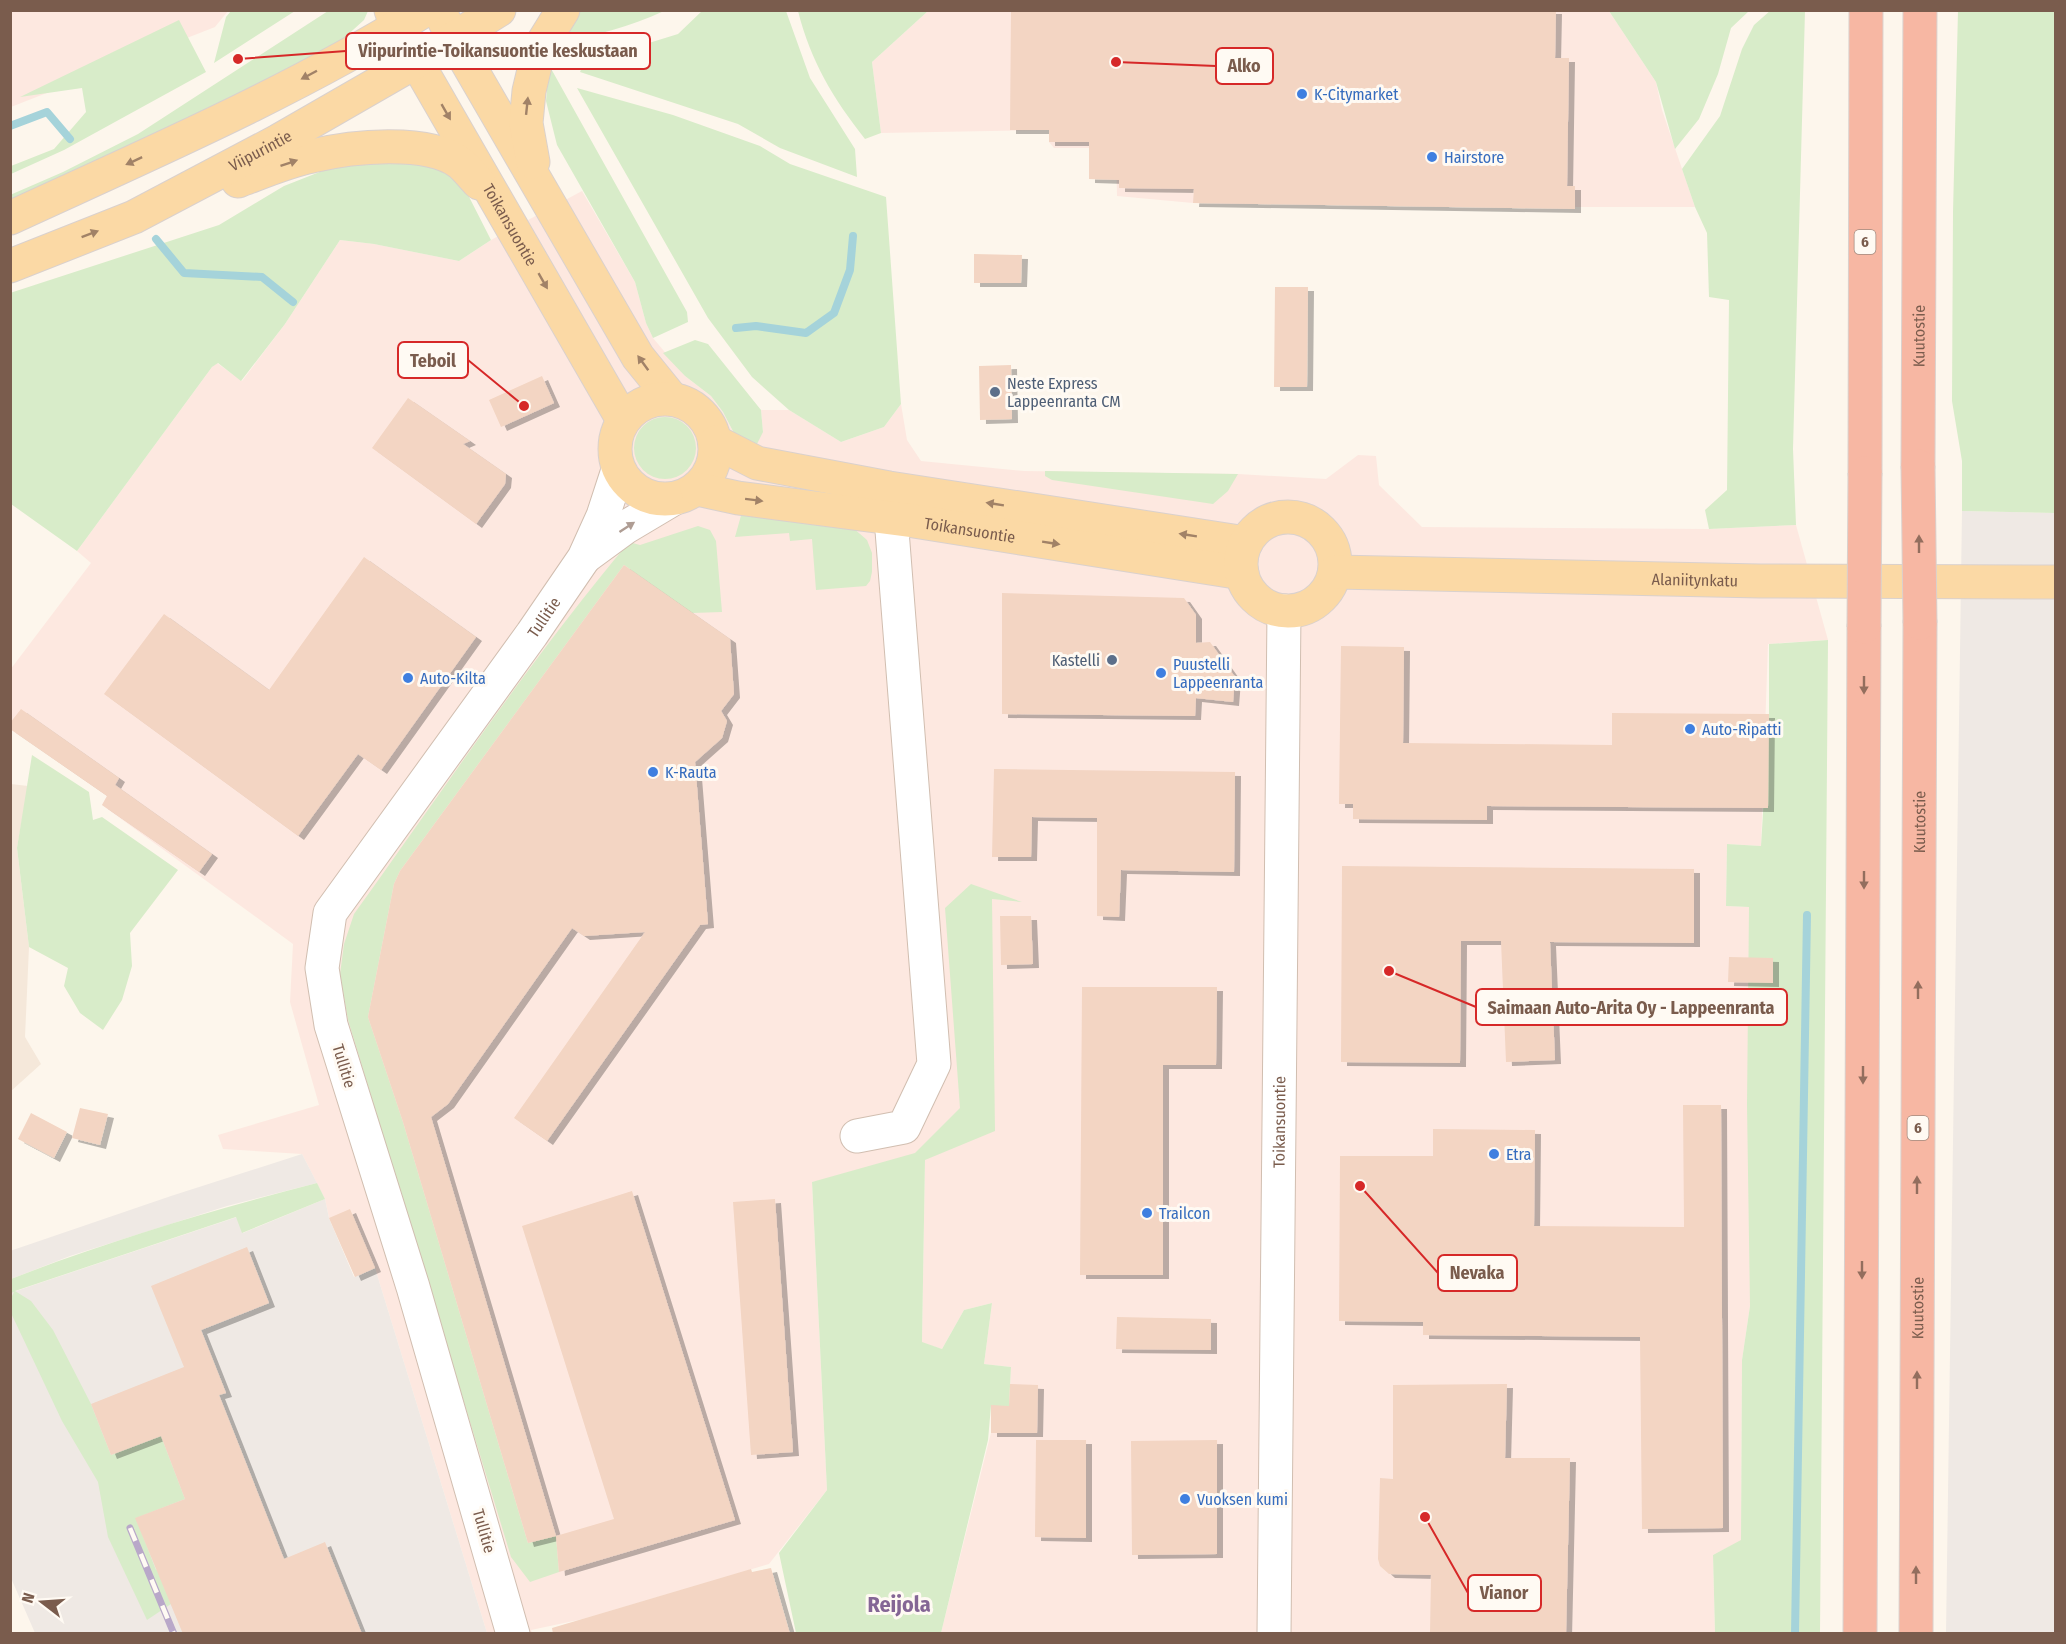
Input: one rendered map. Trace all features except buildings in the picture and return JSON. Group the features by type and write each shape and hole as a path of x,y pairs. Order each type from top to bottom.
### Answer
{"highway":[{"path":"1846,10 1865,425"},
{"name":"6","path":"1860,1634 1866,10"},
{"name":"Kuutostie","path":"1916,1634 1920,623 1917,423 1920,10"},
{"path":"1917,423 1936,10"}],"main road":[{"path":"10,218 232,117 394,19 425,10"},
{"name":"Viipurintie","path":"10,266 134,217 278,141 417,61 446,24 499,10"},
{"path":"537,184 526,123 529,91 539,49 562,10"},
{"name":"Toikansuontie","path":"394,19 623,420"},
{"path":"446,24 638,357 672,399"},
{"path":"134,217 310,156 367,147 407,147 441,153 460,163 498,202"},
{"path":"658,399 672,399 687,403 701,413 711,426 716,442 716,456 706,480 685,494 656,499 640,494 627,484 618,470 614,453 616,436 623,420 633,410 644,403 658,399"},
{"name":"Toikansuontie","path":"716,442 757,463 1244,558"},
{"name":"Toikansuontie","path":"685,494 738,498 891,518 1244,558"},
{"path":"1281,517 1303,519 1315,525 1329,540 1336,559 1335,572 1331,586 1323,597 1311,606 1284,611 1272,609 1252,595 1245,585 1244,558 1261,525 1281,517"},
{"name":"Alaniitynkatu","path":"1335,572 1749,581 2055,582"}],"street":[{"name":"Tullitie","path":"513,1634 413,1287 331,1025 322,968 330,913 532,634 584,558 603,516 618,470"},
{"name":"Tullitie","path":"584,558 626,527 685,494"},
{"path":"857,1136 904,1127 934,1064 891,518"},
{"name":"Toikansuontie","path":"1274,1634 1284,611"}],"shaded area":[{"path":"11,11 228,11 215,27 11,107"},
{"name":"K-Citymarket","path":"928,11 1609,11 1656,82 1662,110 1695,207 1468,207 1193,203 1117,196 1116,148 1054,148 1049,142 1049,130 881,133 872,62"},
{"path":"582,191 635,282 646,323 653,338 685,376 711,396 723,412 736,437 763,432 761,410 789,410 841,442 884,427 901,404 907,440 921,461 1024,471 1238,474 1326,479 1358,455 1376,456 1379,485 1422,527 1709,529 1796,525 1828,640 1768,644 1761,846 1727,844 1726,906 1749,907 1750,1306 1742,1360 1741,1541 1713,1555 1715,1633 941,1633 991,1433 991,1405 1009,1405 1011,1367 984,1364 992,1303 964,1310 942,1349 922,1343 925,1160 812,1182 827,1490 769,1564 583,1619 531,1630 532,1633 487,1633 375,1268 355,1277 329,1218 325,1199 302,1154 223,1149 218,1135 319,1105 290,1002 293,944 102,805 107,796 11,729 10,670 91,563 77,551 212,367 217,363 242,381 285,324 340,240 374,244 459,261 491,240"},
{"path":"1962,511 2055,513 2055,1633 1946,1634"},
{"path":"11,784 28,786 17,848 29,947 25,1037 41,1064 11,1091"},
{"path":"302,1154 317,1183 227,1206 70,1256 11,1279 10,1251"},
{"path":"325,1199 329,1218 354,1277 375,1268 487,1633 35,1633 11,1578 10,1293 237,1217 243,1233"}],"green space":[{"path":"703,10 786,11 810,78 855,149 857,177 780,148 738,124 580,72 584,63 678,34"},
{"path":"1771,10 1805,11 1793,449 1796,525 1709,529 1705,510 1727,490 1729,300 1709,297 1707,233 1682,169 1720,116 1742,49 1754,25"},
{"path":"231,11 295,11 214,63 226,17"},
{"path":"328,11 368,11 364,20 343,39 181,128 11,205 10,195 63,172 138,134"},
{"path":"581,11 664,11 612,30 558,42"},
{"path":"798,11 928,11 872,62 881,133 865,139 843,109 816,63"},
{"path":"1609,11 1749,11 1731,28 1718,74 1699,119 1675,149 1656,82"},
{"path":"1958,11 2055,11 2055,513 1962,511 1962,461 1952,401 1953,212"},
{"path":"179,20 206,72 64,150 11,174 11,166 54,149 86,112 82,88 20,97"},
{"path":"549,65 687,312 688,322 653,338 646,323 635,282 557,145 546,101"},
{"path":"577,88 673,115 760,146 790,164 886,197 901,404 884,427 841,442 789,410 752,377 708,318"},
{"path":"345,162 426,163 462,183 491,240 459,261 374,244 340,240 285,324 241,381 218,363 212,367 77,551 11,504 10,293 219,225 284,186"},
{"path":"695,340 708,344 761,410 763,432 753,452 736,437 723,412 711,396 685,376 663,353"},
{"path":"665,417 687,426 696,448 687,470 665,479 643,470 634,448 643,426"},
{"path":"1045,471 1238,474 1228,491 1213,504 1052,480 1045,476"},
{"path":"742,512 852,527 867,540 872,553 870,581 866,586 816,590 812,539 790,541 789,533 735,537"},
{"path":"698,526 710,530 716,541 722,612 692,613 624,565 400,871 394,884 368,1017 403,1122 528,1543 556,1536 559,1572 530,1582 511,1557 348,1020 340,974 344,944 354,914 454,772 557,632 629,542 640,545"},
{"path":"1828,640 1820,1633 1715,1633 1713,1555 1741,1540 1742,1360 1750,1306 1747,1105 1749,907 1726,906 1727,844 1761,846 1769,714 1769,644"},
{"path":"32,755 89,792 93,820 102,817 178,870 130,933 132,966 122,1000 103,1030 80,1013 64,986 68,968 29,947 17,848"},
{"path":"971,884 1022,902 992,899 995,1131 925,1160 922,1342 942,1349 964,1310 992,1303 984,1364 1011,1367 1009,1406 991,1406 988,1440 941,1633 796,1633 779,1553 827,1490 812,1182 915,1153 960,1108 945,908"},
{"path":"317,1183 325,1199 242,1233 236,1217 15,1291 31,1301 53,1330 91,1404 111,1455 161,1436 185,1499 136,1518 156,1570 206,1551 171,1604 147,1620 108,1537 98,1482 62,1421 11,1313 11,1298 14,1292 11,1293 11,1279 162,1226"}],"waterway":[{"path":"10,126 47,112 70,139"},
{"path":"736,328 756,326 806,333 834,313 850,270 853,236"},
{"path":"156,239 184,273 262,277 293,302"},
{"path":"1795,1634 1807,915"}],"railway":[{"path":"130,1528 174,1634"}],"place":[{"name":"Viipurintie-Toikansuontie keskustaan","path":"238,59"},
{"name":"Alko","path":"1116,62"},
{"name":"K-Citymarket","path":"1302,94"},
{"name":"Hairstore","path":"1432,157"},
{"name":"Neste Express Lappeenranta CM","path":"995,392"},
{"name":"Teboil","path":"524,406"},
{"name":"Kastelli","path":"1112,660"},
{"name":"Puustelli Lappeenranta","path":"1161,673"},
{"name":"Auto-Kilta","path":"408,678"},
{"name":"Auto-Ripatti","path":"1690,729"},
{"name":"K-Rauta","path":"653,772"},
{"name":"Saimaan Auto-Arita Oy - Lappeenranta","path":"1389,971"},
{"name":"Etra","path":"1494,1154"},
{"name":"Nevaka","path":"1360,1186"},
{"name":"Trailcon","path":"1147,1213"},
{"name":"Vuoksen kumi","path":"1185,1499"},
{"name":"Vianor","path":"1425,1517"}],"district":[{"name":"Reijola","path":"899,1604"}]}
